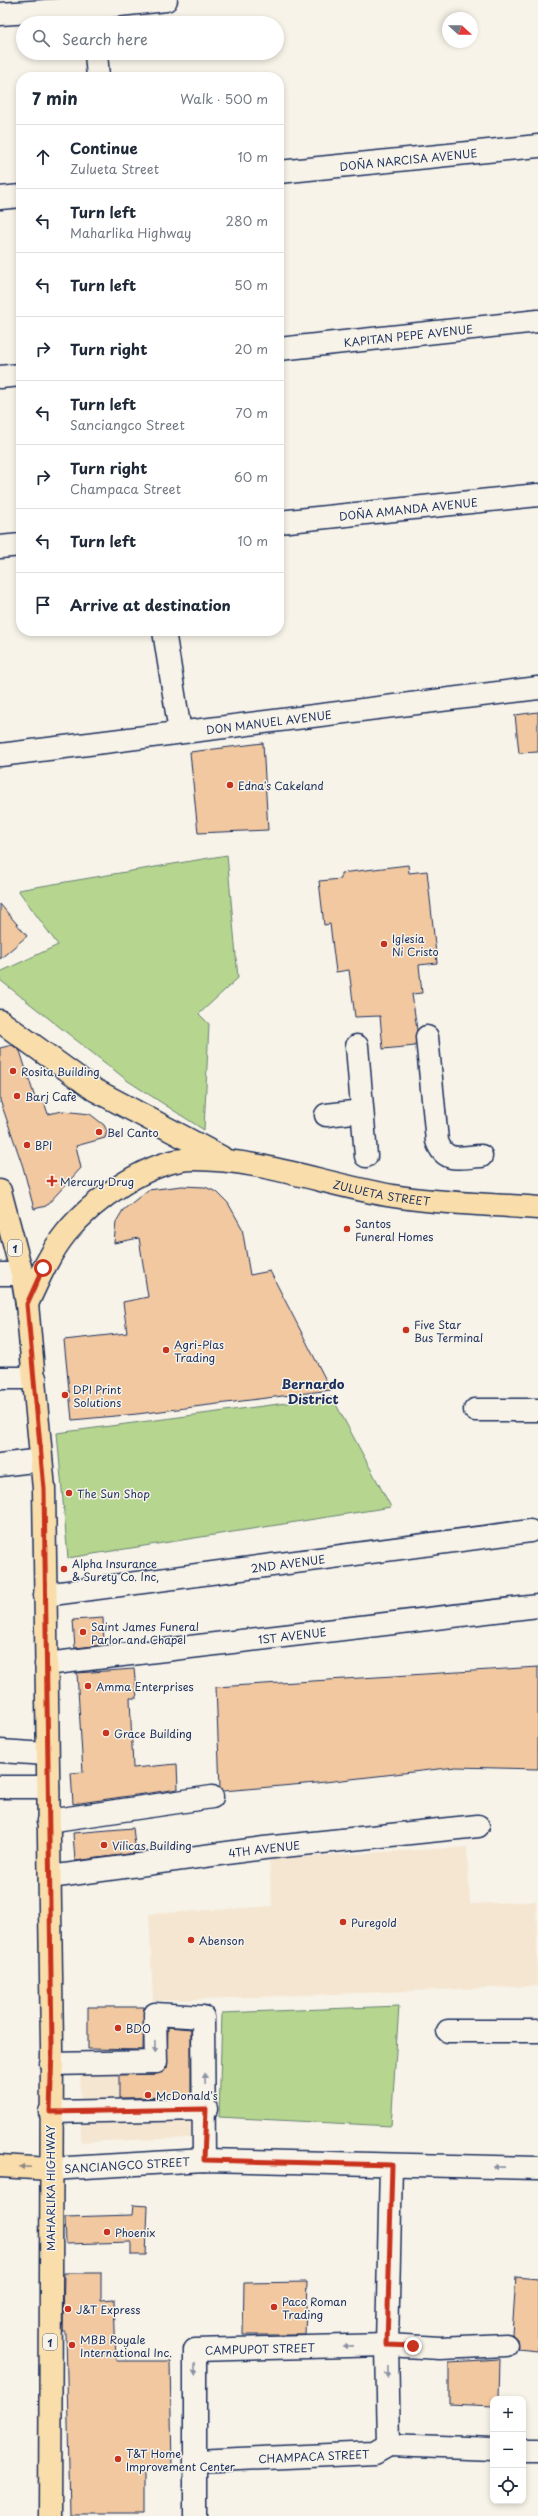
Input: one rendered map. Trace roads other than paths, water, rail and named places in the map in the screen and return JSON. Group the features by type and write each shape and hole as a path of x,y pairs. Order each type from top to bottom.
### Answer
{"main road":[{"name":"ZULUETA STREET","path":"0,1021 95,1090 227,1161"},
{"name":"ZULUETA STREET","path":"27,1304 43,1268 66,1233 110,1191 168,1164 192,1159 227,1161 394,1196 538,1208"},
{"name":"MAHARLIKA HIGHWAY","path":"0,1191 22,1274 27,1304 35,1378 41,1460 50,1877 50,2516"},
{"path":"0,2166 51,2169"}],"street":[{"path":"0,14 91,10 166,0"},
{"path":"97,60 98,72"},
{"name":"DOÑA NARCISA AVENUE","path":"284,171 538,146"},
{"path":"0,198 16,196"},
{"name":"KAPITAN PEPE AVENUE","path":"284,348 538,321"},
{"path":"0,377 16,375"},
{"name":"DOÑA AMANDA AVENUE","path":"284,521 538,495"},
{"path":"0,547 16,545"},
{"path":"165,636 180,732"},
{"name":"DON MANUEL AVENUE","path":"0,755 538,688"},
{"path":"427,1037 438,1141 441,1152 449,1157 481,1156"},
{"path":"357,1046 366,1156"},
{"path":"326,1116 362,1111"},
{"path":"0,1274 22,1274"},
{"path":"0,1378 35,1378"},
{"path":"474,1410 538,1410"},
{"path":"0,1465 41,1460"},
{"name":"2ND AVENUE","path":"45,1595 530,1531"},
{"name":"1ST AVENUE","path":"46,1664 538,1606"},
{"path":"0,1751 47,1754"},
{"path":"0,1787 48,1787"},
{"path":"48,1820 212,1797"},
{"name":"4TH AVENUE","path":"50,1877 264,1848 478,1826"},
{"path":"51,2064 156,2062 155,2014 203,2017 206,2109 204,2160"},
{"path":"448,2031 538,2031"},
{"path":"50,2112 206,2109"},
{"name":"SANCIANGCO STREET","path":"51,2169 204,2160 538,2168"},
{"path":"392,2165 387,2345 389,2446 490,2449"},
{"path":"387,2345 440,2348 506,2344"},
{"name":"CAMPUPOT STREET","path":"196,2461 195,2350 387,2345"},
{"name":"CHAMPACA STREET","path":"196,2461 375,2453 389,2446"},
{"path":"526,2450 538,2450"},
{"path":"195,2516 196,2461"}],"place":[{"name":"Edna's Cakeland","path":"230,785"},
{"name":"Iglesia Ni Cristo","path":"384,944"},
{"name":"Rosita Building","path":"13,1071"},
{"name":"Barj Cafe","path":"17,1096"},
{"name":"Bel Canto","path":"99,1132"},
{"name":"BPI","path":"27,1145"},
{"name":"Mercury Drug","path":"52,1181"},
{"name":"Santos Funeral Homes","path":"347,1229"},
{"name":"Five Star Bus Terminal","path":"406,1330"},
{"name":"Agri-Plas Trading","path":"166,1350"},
{"name":"DPI Print Solutions","path":"65,1395"},
{"name":"The Sun Shop","path":"69,1493"},
{"name":"Alpha Insurance & Surety Co. Inc,","path":"64,1569"},
{"name":"Saint James Funeral Parlor and Chapel","path":"83,1632"},
{"name":"Amma Enterprises","path":"88,1686"},
{"name":"Grace Building","path":"106,1733"},
{"name":"Vilicas Building","path":"104,1845"},
{"name":"Puregold","path":"343,1922"},
{"name":"Abenson","path":"191,1940"},
{"name":"BDO","path":"118,2028"},
{"name":"McDonald's","path":"148,2095"},
{"name":"Phoenix","path":"107,2232"},
{"name":"Paco Roman Trading","path":"274,2307"},
{"name":"J&T Express","path":"68,2309"},
{"name":"MBB Royale International Inc.","path":"72,2345"},
{"name":"T&T Home Improvement Center","path":"118,2459"}],"district":[{"name":"Bernardo District","path":"313,1390"}]}
